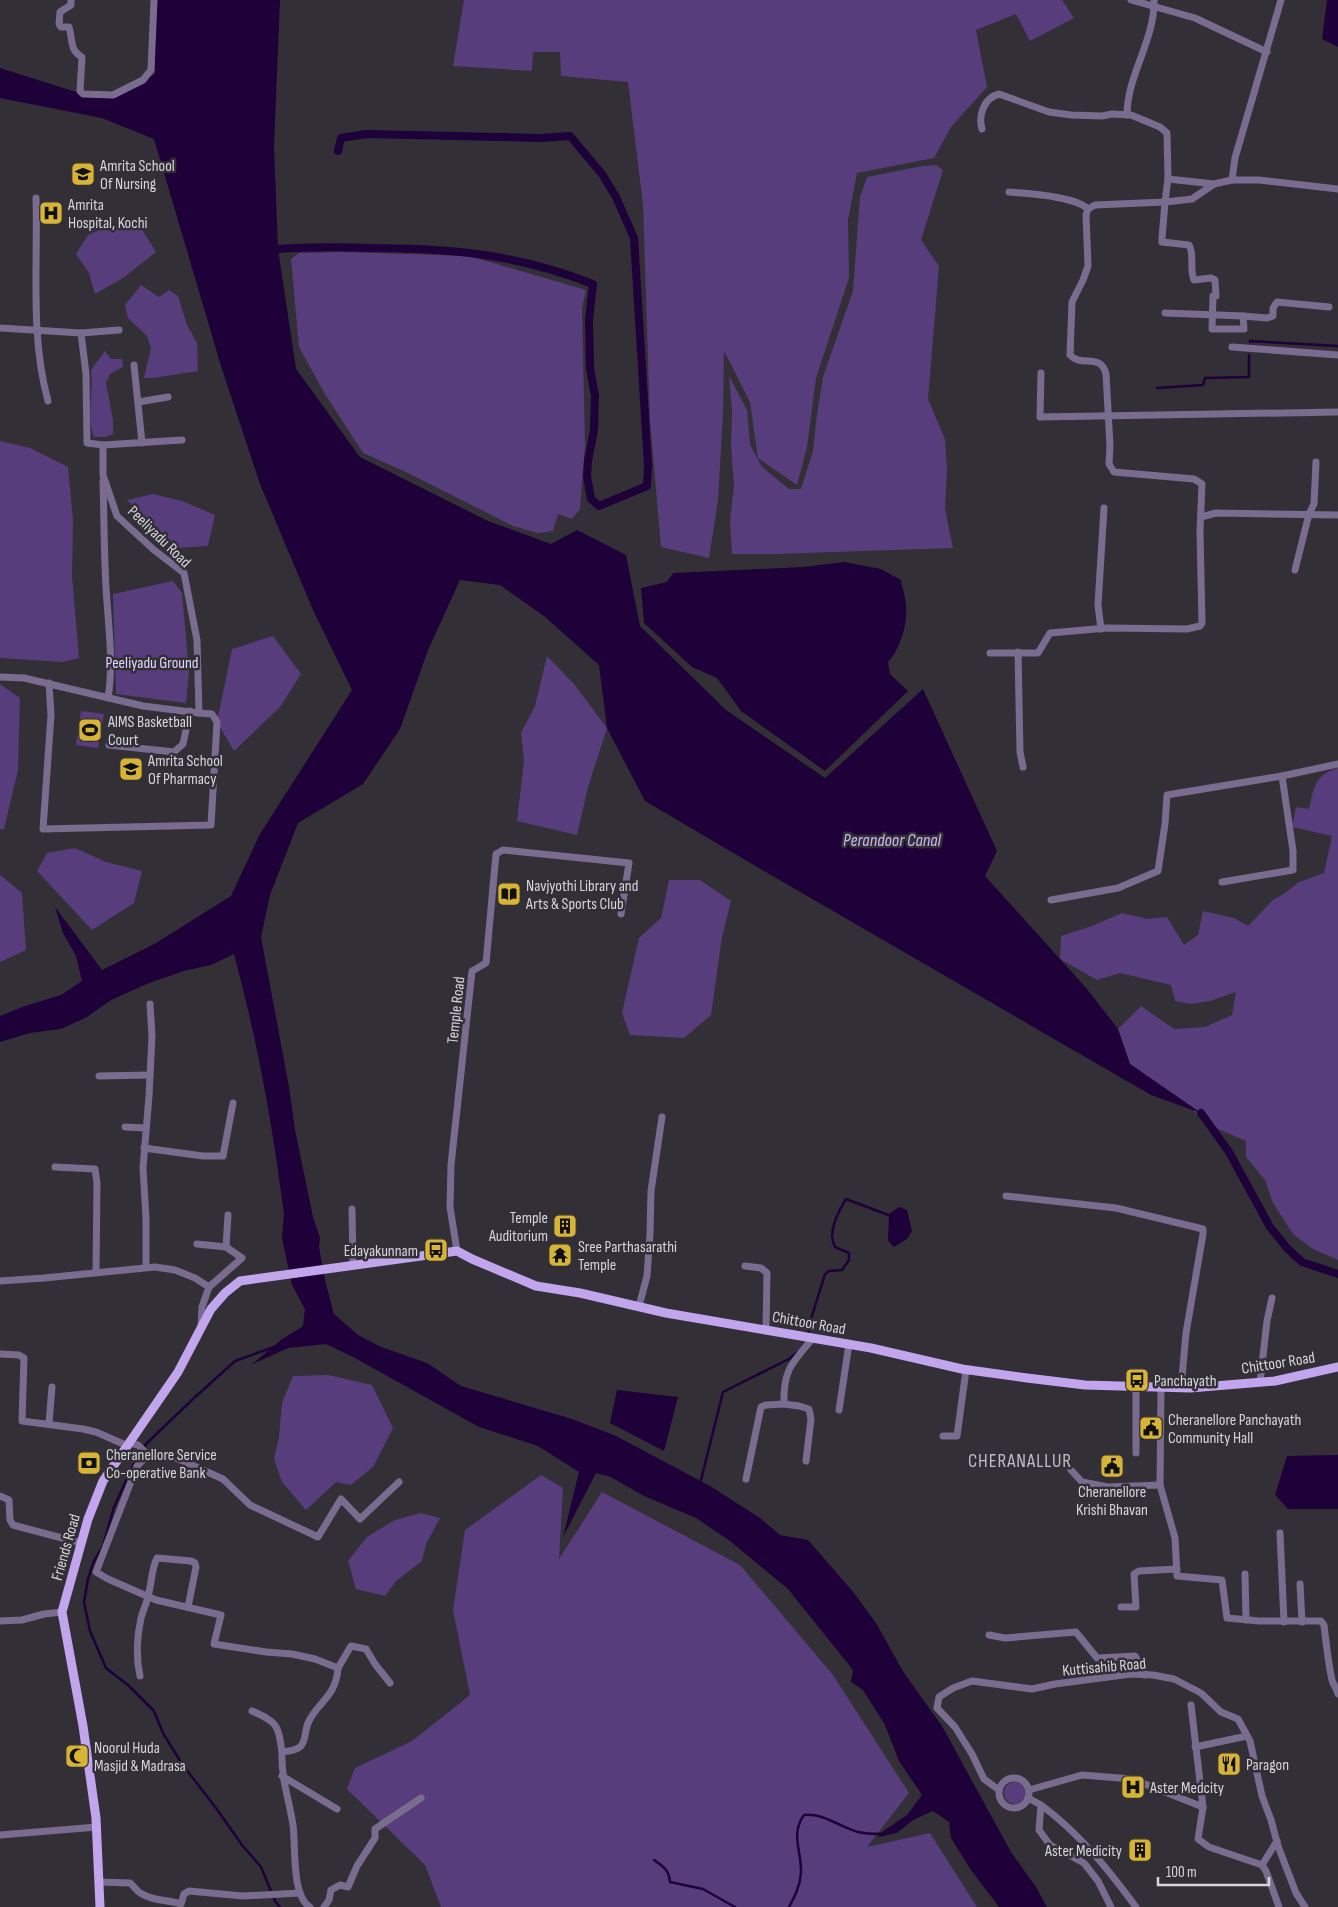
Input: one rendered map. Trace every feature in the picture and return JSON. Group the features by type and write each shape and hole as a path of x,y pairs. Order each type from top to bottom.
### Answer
{"main road":[{"path":"353,1264 457,1250"},
{"name":"Chittoor Road","path":"457,1250 472,1259 536,1286 580,1293 666,1313 849,1344 966,1370 1086,1385 1181,1388 1274,1381 1338,1366"},
{"name":"Friends Road","path":"100,1907 97,1827 83,1726 62,1612 88,1519 103,1482 132,1444 178,1372 218,1300 234,1285 247,1279 353,1264"}],"street":[{"path":"71,0 71,5 60,12 59,24 69,28 71,45 77,54 82,56 80,91 83,94 113,95 143,80 151,70 154,0"},
{"path":"1131,0 1154,4 1195,18 1267,52"},
{"path":"1232,180 1235,158 1281,0"},
{"path":"1127,115 1127,103 1150,32 1154,4"},
{"path":"982,129 980,123 982,109 992,96 999,94 1049,112 1071,115 1131,115 1160,127 1167,133 1168,179 1162,242 1189,244 1192,250 1191,274 1194,280 1211,278 1215,280 1216,296 1213,296 1212,329 1244,329 1243,316"},
{"path":"1168,179 1214,184 1232,180 1259,180 1338,189"},
{"path":"990,652 1038,653 1050,633 1100,629 1187,629 1200,626 1202,623 1202,484 1199,481 1114,472 1109,464 1110,446 1104,367 1099,362 1075,359 1070,355 1072,302 1088,266 1086,215 1088,209 1094,205 1192,199 1214,184"},
{"path":"1010,192 1061,198 1085,206 1088,209"},
{"path":"36,198 37,330 44,387 48,401"},
{"path":"1165,313 1267,318 1274,316 1273,308 1277,302 1328,307"},
{"path":"0,328 81,333 119,330"},
{"path":"81,333 86,374 88,444 103,445 182,440"},
{"path":"1232,347 1338,355"},
{"path":"134,364 142,443"},
{"path":"1041,373 1040,417 1338,412"},
{"path":"138,402 168,397"},
{"name":"Peeliyadu Road","path":"103,445 103,475 118,516 154,550 184,573 197,640 199,713"},
{"path":"1295,570 1309,514 1314,504 1316,462"},
{"path":"103,475 106,587 111,640 111,679 108,698"},
{"path":"1100,629 1098,605 1104,508"},
{"path":"1201,517 1216,513 1276,516 1338,515"},
{"path":"1018,652 1020,752 1023,767"},
{"path":"0,677 24,678 49,683 143,706 212,714 217,722 211,825 43,829 51,715 49,683"},
{"path":"109,745 174,752 183,744 190,712"},
{"path":"1052,900 1118,888 1158,871 1167,795 1282,776 1338,764"},
{"path":"1222,882 1293,870 1293,851 1282,776"},
{"name":"Temple Road","path":"457,1250 450,1208 453,1138 472,971 486,963 496,854 503,850 629,862 621,914"},
{"path":"146,1267 144,1148 152,1036 150,1004"},
{"path":"99,1076 150,1075"},
{"path":"144,1148 203,1156 222,1156 233,1103"},
{"path":"639,1306 647,1276 651,1191 662,1117"},
{"path":"125,1126 146,1128"},
{"path":"55,1166 95,1169 97,1183 96,1272"},
{"path":"1006,1196 1116,1208 1202,1229 1203,1234 1186,1333 1181,1388"},
{"path":"352,1209 353,1264"},
{"path":"226,1248 228,1215"},
{"path":"197,1244 226,1248 236,1252 242,1258 209,1286 202,1307 201,1328"},
{"path":"745,1266 761,1268 767,1272 766,1330"},
{"path":"0,1281 146,1267 168,1268 196,1278 209,1286"},
{"path":"1260,1382 1267,1321 1272,1298"},
{"path":"784,1404 788,1367 813,1338"},
{"path":"839,1410 849,1344"},
{"path":"0,1354 19,1355 24,1358 22,1421 96,1432 132,1444 147,1453 176,1458 223,1479 250,1505 318,1537 341,1499 360,1519 398,1482"},
{"path":"943,1436 957,1436 966,1370"},
{"path":"49,1424 52,1386"},
{"path":"1136,1386 1136,1453"},
{"path":"1161,1387 1160,1485 1174,1538 1177,1576 1222,1580 1227,1618 1284,1622 1321,1621 1324,1624 1330,1674 1333,1685 1338,1691"},
{"path":"746,1479 761,1407 766,1405 784,1404 809,1409 811,1419 806,1461"},
{"path":"147,1453 137,1466 96,1572 156,1600 221,1615 214,1644 292,1654 315,1659 338,1668"},
{"path":"1071,1470 1082,1482 1108,1488 1160,1485"},
{"path":"0,1496 9,1500 10,1520 13,1525 81,1543"},
{"path":"1280,1533 1284,1622"},
{"path":"140,1676 138,1645 141,1619 148,1596 153,1566 157,1558 195,1563 196,1567 188,1607"},
{"path":"1121,1607 1136,1607 1134,1574 1139,1571 1177,1570"},
{"path":"1245,1574 1246,1620"},
{"path":"1300,1584 1302,1622"},
{"path":"0,1621 22,1620 44,1614 62,1612"},
{"path":"989,1635 1005,1638 1076,1632 1097,1658 1135,1656 1145,1675"},
{"path":"282,1752 298,1748 302,1745 308,1722 331,1692 338,1677 338,1668 351,1646 366,1649 390,1683"},
{"name":"Kuttisahib Road","path":"999,1790 984,1778 955,1727 937,1708 939,1697 952,1688 972,1681 1032,1689 1130,1674 1174,1679 1201,1693 1221,1712 1238,1719 1250,1741 1262,1796 1277,1841 1296,1893 1305,1907"},
{"path":"1191,1705 1203,1807 1198,1839 1209,1847 1262,1865 1279,1907"},
{"path":"252,1711 269,1718 279,1730 282,1752 282,1776 293,1823 294,1857 300,1893 310,1907"},
{"path":"1195,1747 1247,1736"},
{"path":"1029,1790 1082,1775 1132,1779 1203,1807"},
{"path":"282,1776 337,1809"},
{"path":"1011,1778 1023,1780 1029,1790 1028,1798 1023,1806 1011,1808 1001,1802 999,1790 1001,1784 1011,1778"},
{"path":"324,1907 329,1900 331,1890 340,1885 348,1887 356,1866 375,1838 376,1829 421,1798"},
{"path":"1028,1798 1041,1804 1055,1815 1091,1849 1136,1907"},
{"path":"1041,1804 1039,1830 1050,1845 1084,1863 1098,1881 1111,1907"},
{"path":"0,1834 97,1827"},
{"path":"1262,1865 1277,1841"},
{"path":"99,1882 130,1883 140,1894 170,1900 181,1906 184,1894 189,1891 243,1896 300,1893"}],"green space":[{"path":"464,0 1062,0 1074,18 1030,41 1016,14 976,30 987,87 951,127 934,158 857,173 848,220 849,278 816,378 807,447 797,485 758,458 750,402 724,351 723,414 718,500 709,558 661,547 650,420 643,204 628,82 561,76 560,52 533,52 532,71 453,66"},
{"path":"936,165 943,170 921,240 939,266 928,399 945,439 947,470 945,509 953,548 732,554 730,521 734,486 729,376 747,410 750,445 762,467 789,489 801,489 813,451 823,377 853,291 860,197 867,177"},
{"path":"135,218 156,252 123,278 95,294 89,273 76,254 88,235"},
{"path":"341,252 469,256 586,290 582,308 585,445 580,509 572,519 558,514 553,531 538,533 513,526 406,472 363,453 325,394 299,347 291,259 299,253"},
{"path":"141,285 159,297 169,290 178,296 187,325 197,343 198,371 144,378 151,348 147,336 128,318 125,305"},
{"path":"105,351 111,359 122,359 123,367 110,374 106,383 113,420 113,434 106,437 94,437 90,412 91,370"},
{"path":"0,441 30,448 68,467 73,520 72,576 79,658 63,662 0,658"},
{"path":"153,494 182,501 215,515 208,546 177,548 152,527 127,500"},
{"name":"Peeliyadu Ground","path":"173,581 182,593 189,672 186,703 116,694 113,594"},
{"path":"273,636 301,674 280,707 234,751 217,722 232,649"},
{"path":"547,656 574,684 607,728 588,787 577,835 517,821 524,761 521,733 535,706"},
{"path":"0,684 20,698 18,770 4,829 0,829"},
{"name":"AIMS Basketball Court","path":"81,711 104,714 98,748 76,745"},
{"path":"1338,768 1338,1260 1313,1249 1293,1234 1273,1203 1265,1180 1246,1157 1246,1141 1209,1125 1183,1101 1130,1064 1118,1029 1141,1006 1174,1029 1205,1027 1232,1015 1236,992 1210,1001 1191,1004 1175,1001 1171,985 1120,973 1097,980 1060,959 1061,936 1092,926 1122,913 1148,919 1167,917 1184,945 1198,935 1203,911 1234,918 1248,926 1273,900 1299,882 1324,873 1332,836 1292,827 1296,807 1309,809 1316,783 1324,774"},
{"path":"75,848 106,862 142,871 134,903 92,930 37,871 47,853"},
{"path":"0,875 22,893 26,950 0,962"},
{"path":"669,880 700,880 731,901 722,937 711,1015 684,1038 630,1035 622,1013 639,938 661,918"},
{"path":"328,1375 372,1385 393,1428 373,1467 351,1485 336,1482 306,1510 282,1482 274,1459 279,1437 282,1403 293,1376"},
{"path":"541,1475 563,1488 559,1559 602,1492 740,1565 833,1675 909,1793 867,1847 930,1833 977,1907 441,1907 425,1865 347,1789 355,1768 412,1741 470,1695 453,1610 465,1530"},
{"path":"421,1513 440,1518 426,1544 422,1561 396,1581 385,1596 356,1589 348,1561 367,1537 395,1520"},
{"path":"1015,1782 1023,1785 1026,1793 1023,1801 1015,1804 1007,1801 1004,1793 1007,1785"}],"water":[{"name":"Perandoor Canal","path":"155,0 280,0 274,146 278,249 296,369 360,457 488,521 551,544 577,530 626,555 640,626 726,710 825,778 923,689 997,851 985,876 1087,989 1118,1029 1130,1064 1201,1113 1151,1095 645,801 607,728 599,665 544,616 500,585 460,580 428,650 400,729 363,784 298,823 270,895 261,937 289,1087 295,1130 313,1217 320,1238 319,1247 325,1280 334,1314 358,1335 381,1347 427,1363 461,1386 572,1419 616,1436 710,1486 760,1518 780,1535 808,1540 854,1593 876,1623 904,1673 942,1726 1011,1852 1036,1887 1047,1907 999,1907 971,1870 951,1838 949,1822 933,1811 913,1820 897,1833 878,1837 882,1832 907,1815 922,1795 899,1761 885,1725 863,1690 851,1682 853,1670 788,1589 730,1541 696,1518 644,1496 611,1477 596,1473 563,1537 579,1472 538,1446 479,1427 326,1344 288,1348 251,1365 281,1340 303,1326 305,1309 292,1285 282,1238 284,1214 275,1149 257,1051 234,954 211,965 184,971 149,983 111,1000 87,1017 61,1029 30,1033 0,1042 0,1016 61,995 82,981 76,956 63,933 55,907 102,970 156,943 231,896 260,834 352,690 313,610 260,484 221,366 154,139 102,118 0,98 0,68 73,91 116,96 155,74"},
{"path":"1327,0 1338,0 1338,47 1322,39"},
{"path":"844,562 881,569 901,580 906,603 905,627 897,650 888,662 890,674 908,691 825,771 741,711 717,678 692,667 644,623 641,588 667,582 673,573 803,567"},
{"path":"899,1207 907,1210 912,1231 907,1239 894,1247 888,1241 889,1214"},
{"path":"617,1390 678,1397 664,1451 610,1423"},
{"path":"1338,1455 1338,1509 1288,1509 1275,1495 1287,1456"}],"waterway":[{"path":"278,249 346,247 455,251 510,259 593,284 589,320 590,368 595,396 594,430 587,476 591,499 599,506 647,486 648,465 634,238 616,197 602,174 570,136 541,138 366,134 341,138 338,151"},
{"path":"1250,342 1338,346"},
{"path":"1157,388 1203,385 1205,378 1249,377 1249,355"},
{"path":"1201,1113 1229,1152 1270,1227 1287,1248 1302,1262 1338,1274"},
{"path":"808,1335 825,1274 829,1271 842,1270 849,1260 849,1253 835,1247 832,1235 837,1216 846,1199 891,1216"},
{"path":"274,1347 235,1361 146,1444 133,1466 114,1507 103,1546 94,1561 88,1579 84,1602 90,1631 106,1668 128,1685 154,1711 163,1733 182,1764 242,1845 261,1867 275,1901 280,1907"},
{"path":"700,1484 723,1392 789,1359 798,1352"},
{"path":"789,1907 797,1891 801,1873 797,1836 800,1822 804,1815 825,1818 858,1832 883,1834"},
{"path":"654,1860 665,1869 670,1882 703,1889 735,1907"}],"place":[{"name":"Amrita School Of Nursing","path":"83,174"},
{"name":"Amrita Hospital, Kochi","path":"51,213"},
{"name":"AIMS Basketball Court","path":"90,730"},
{"name":"Amrita School Of Pharmacy","path":"131,769"},
{"name":"Navjyothi Library and Arts & Sports Club","path":"509,894"},
{"name":"Temple Auditorium","path":"565,1226"},
{"name":"Edayakunnam","path":"436,1250"},
{"name":"Sree Parthasarathi Temple","path":"560,1255"},
{"name":"Panchayath","path":"1137,1380"},
{"name":"Cheranellore Panchayath Community Hall","path":"1151,1428"},
{"name":"Cheranellore Service Co-operative Bank","path":"89,1463"},
{"name":"Cheranellore Krishi Bhavan","path":"1112,1466"},
{"name":"Noorul Huda Masjid & Madrasa","path":"77,1756"},
{"name":"Paragon","path":"1229,1764"},
{"name":"Aster Medcity","path":"1133,1787"},
{"name":"Aster Medicity","path":"1140,1850"}],"district":[{"name":"CHERANALLUR","path":"1020,1460"}]}
